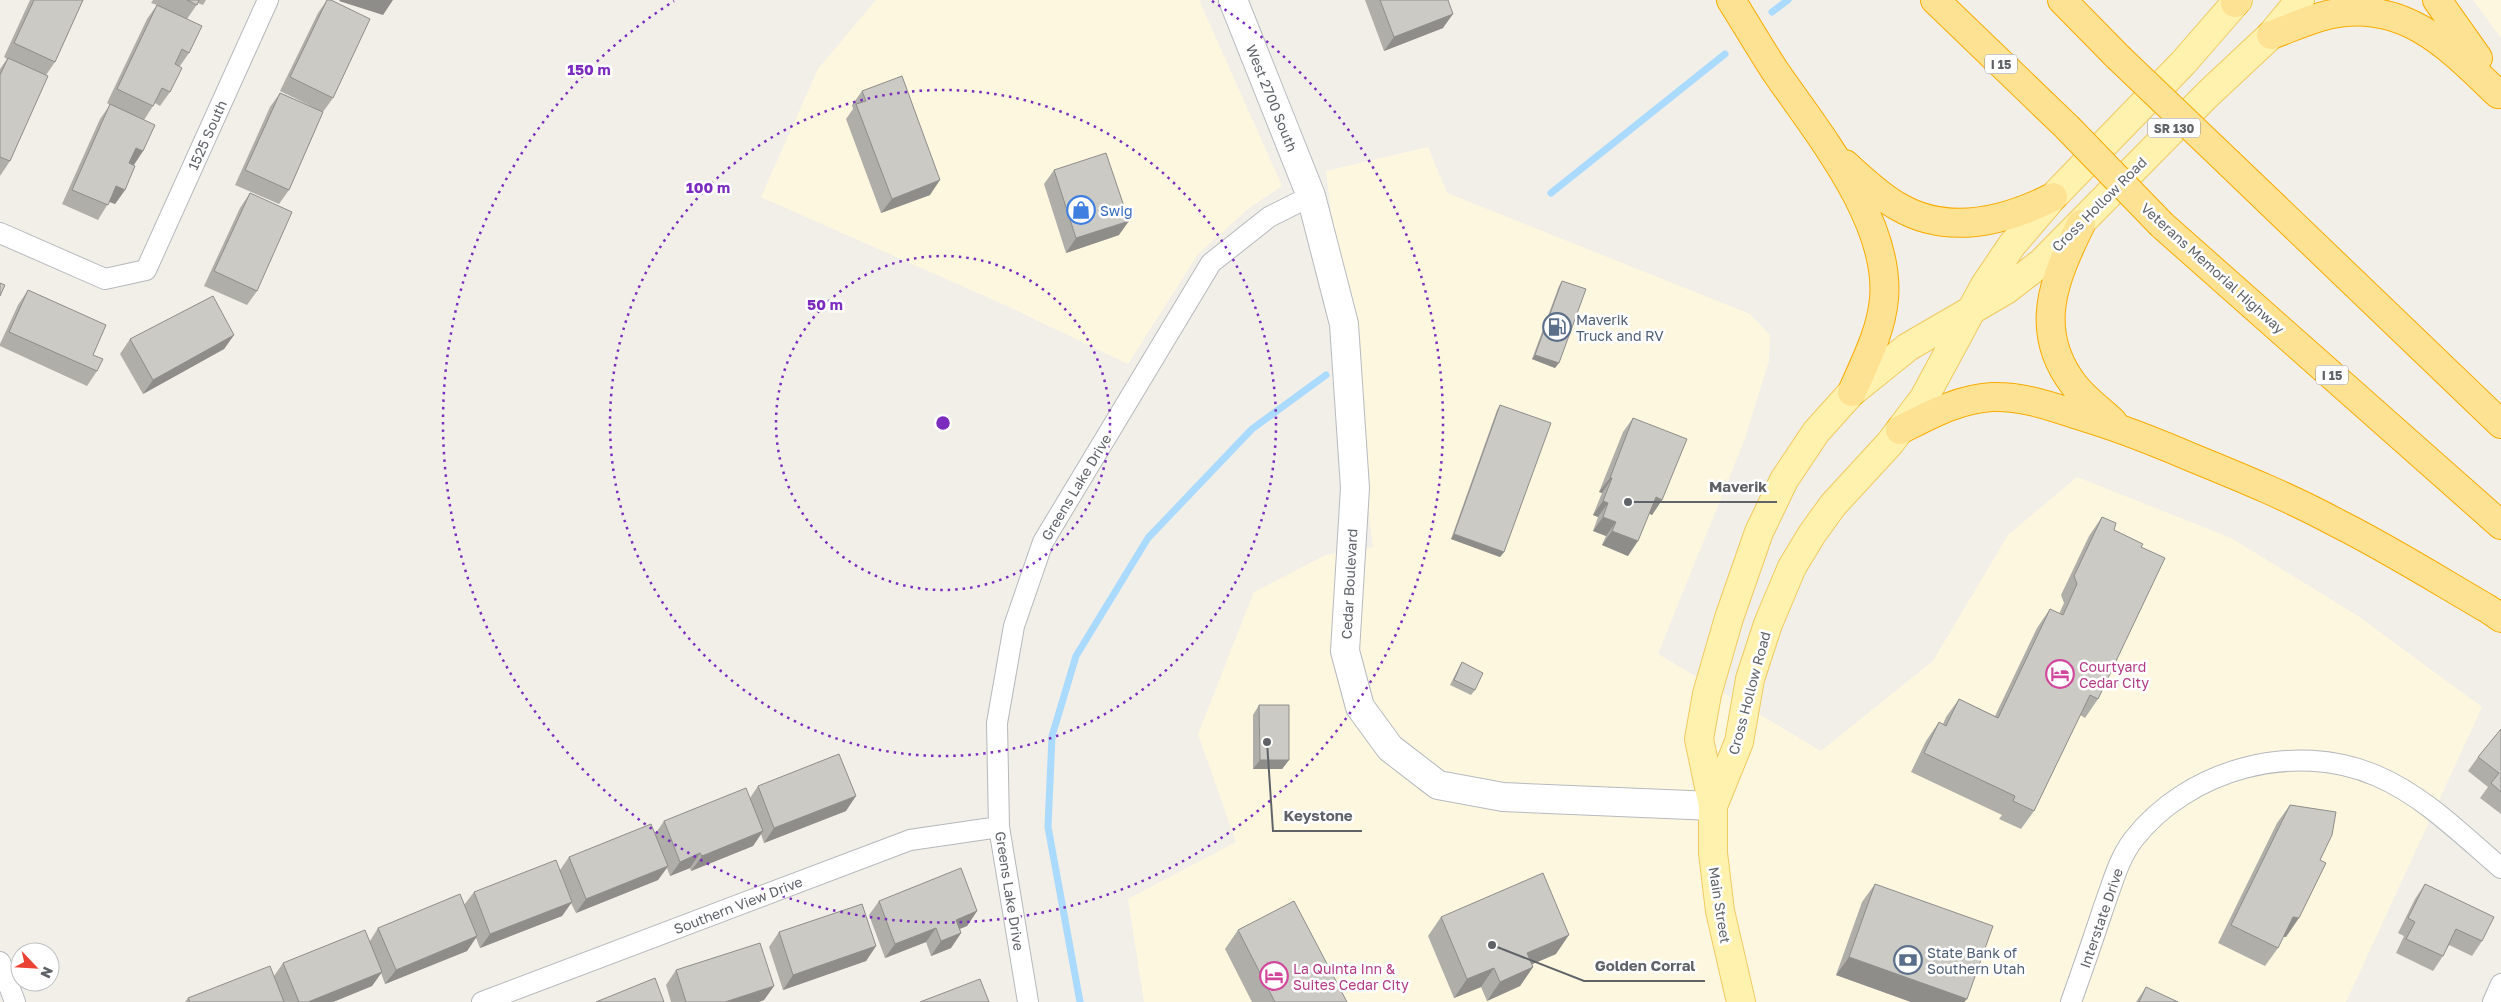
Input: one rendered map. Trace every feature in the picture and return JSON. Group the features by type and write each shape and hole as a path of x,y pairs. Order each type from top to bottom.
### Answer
{"highway":[{"path":"1731,0 1774,69 1834,155 1873,231 1882,258 1884,285 1882,310 1876,335 1852,392"},
{"name":"Veterans Memorial Highway","path":"1936,0 2067,127 2162,225 2501,525"},
{"path":"2062,0 2118,57 2501,424"},
{"path":"2437,0 2474,50 2499,97"},
{"path":"2271,35 2334,13 2368,11 2393,16 2416,24 2438,39 2499,97"},
{"path":"1834,155 1891,202 1911,213 1933,221 1958,224 1978,223 2011,215 2054,198"},
{"path":"2081,224 2059,268 2053,291 2052,333 2062,365 2075,386 2121,428"},
{"path":"1900,430 1948,406 1974,399 1995,397 2038,402 2121,428 2264,488 2337,522 2488,608 2501,618"}],"main road":[{"name":"Cross Hollow Road","path":"1713,806 1699,739 1708,694 1729,618 1760,532 1784,480 1816,432 1852,392 1908,347 1972,310 2027,274 2081,224 2208,94 2271,35 2300,0"},
{"name":"Cross Hollow Road","path":"1713,806 1738,742 1750,679 1761,642 1792,567 1832,505 1900,430 1934,382 1972,310 2007,252 2054,198 2183,63 2237,1"},
{"name":"Main Street","path":"1713,806 1713,853 1719,904 1727,948 1741,1002"}],"street":[{"name":"1525 South","path":"0,233 105,279 146,270 268,0"},
{"name":"West 2700 South","path":"1234,0 1311,196"},
{"name":"Cedar Boulevard","path":"1311,196 1344,324 1355,488 1345,651 1360,707 1390,748 1438,785 1503,797 1713,806"},
{"name":"Greens Lake Drive","path":"1028,1002 999,827 997,723 1014,626 1043,542 1211,263 1270,217 1311,196"},
{"name":"Interstate Drive","path":"2071,1002 2117,868 2133,840 2157,815 2183,796 2214,778 2250,765 2291,760 2328,762 2376,775 2422,801 2501,868"},
{"name":"Southern View Drive","path":"482,1002 910,840 999,827"},
{"path":"0,962 15,1002"},
{"path":"2493,1002 2501,984"}],"shaded area":[{"path":"876,0 1199,0 1282,186 1249,208 1198,254 1128,364 1007,306 761,197 818,69"},
{"path":"2473,0 2501,0 2501,38"},
{"path":"1428,147 1447,193 1750,314 1770,335 1769,361 1744,441 1658,654 1821,751 1933,661 2008,535 2077,477 2231,538 2358,616 2482,707 2346,1002 1144,1002 1128,899 1236,842 1198,734 1254,592 1326,555 1373,547 1326,171"}],"building":[{"path":"34,0 83,0 55,62 14,43"},
{"path":"187,0 199,0 197,5"},
{"path":"327,0 331,0 370,19 333,98 290,77"},
{"path":"1380,0 1448,0 1453,14 1394,37"},
{"path":"157,5 202,26 189,53 182,49 175,64 182,68 170,92 162,88 153,106 117,89"},
{"path":"8,58 48,76 10,161 0,157 0,75"},
{"path":"902,76 940,180 892,199 856,104 866,101 862,91"},
{"path":"280,93 323,112 289,190 245,170"},
{"path":"110,104 155,125 143,151 136,148 129,163 135,166 125,190 116,186 108,205 72,190"},
{"name":"Swig","path":"1106,153 1129,221 1076,238 1054,170"},
{"path":"250,193 292,212 257,291 214,271"},
{"name":"Maverik Truck and RV","path":"1562,281 1586,289 1559,363 1535,355"},
{"path":"0,283 5,285 0,296"},
{"path":"28,290 106,325 93,355 103,359 97,371 9,332"},
{"path":"213,296 234,335 153,380 130,339"},
{"path":"1500,405 1551,423 1504,552 1454,534"},
{"path":"1633,418 1687,439 1662,500 1656,497 1638,541 1612,531 1616,522 1603,517 1608,503 1603,501"},
{"name":"Courtyard Cedar City","path":"2102,517 2116,523 2114,530 2143,544 2141,547 2165,558 2098,699 2090,695 2034,811 2013,801 2015,796 1924,753 1939,722 1946,726 1959,699 1998,718 2050,609 2063,615 2077,584 2074,576"},
{"path":"1462,662 1483,673 1475,690 1454,680"},
{"path":"1259,705 1289,705 1289,760 1260,760"},
{"path":"2501,729 2501,792 2491,783 2499,773 2478,757"},
{"path":"839,754 856,796 774,828 758,786"},
{"path":"746,788 763,831 702,856 700,853 680,862 664,821"},
{"path":"2290,805 2336,812 2332,835 2320,860 2326,863 2299,918 2293,917 2278,948 2231,925"},
{"path":"651,824 668,866 586,899 569,857"},
{"path":"556,860 572,902 490,934 474,892"},
{"path":"961,868 977,911 956,920 961,933 941,941 936,928 895,944 879,901"},
{"path":"1543,873 1569,935 1527,953 1533,967 1500,982 1494,968 1467,979 1441,917"},
{"name":"State Bank of Southern Utah","path":"1875,884 1993,926 1967,999 1849,957"},
{"path":"2425,884 2494,917 2482,941 2456,929 2443,956 2406,939 2415,922 2408,918"},
{"path":"460,894 477,936 396,970 378,928"},
{"path":"1294,901 1347,1002 1275,1002 1238,930"},
{"path":"862,904 876,946 793,975 779,932"},
{"path":"365,930 382,972 308,1002 299,1002 283,963"},
{"path":"760,943 774,986 725,1002 686,1002 676,970"},
{"path":"270,966 284,1002 190,1002 188,998"},
{"path":"655,978 664,1002 596,1002"},
{"path":"980,979 989,1002 920,1002"},
{"path":"2146,987 2178,1002 2139,1002"}],"waterway":[{"path":"1772,12 1788,0"},
{"path":"1551,193 1725,54"},
{"path":"1080,1002 1048,827 1052,736 1076,656 1148,538 1252,429 1326,375"}],"place":[{"name":"Swig","path":"1081,210"},
{"name":"Maverik Truck and RV","path":"1557,327"},
{"name":"Maverik","path":"1628,502"},
{"name":"Courtyard Cedar City","path":"2060,674"},
{"name":"Keystone","path":"1267,742"},
{"name":"Golden Corral","path":"1492,945"},
{"name":"State Bank of Southern Utah","path":"1908,960"},
{"name":"La Quinta Inn & Suites Cedar City","path":"1274,976"}]}
